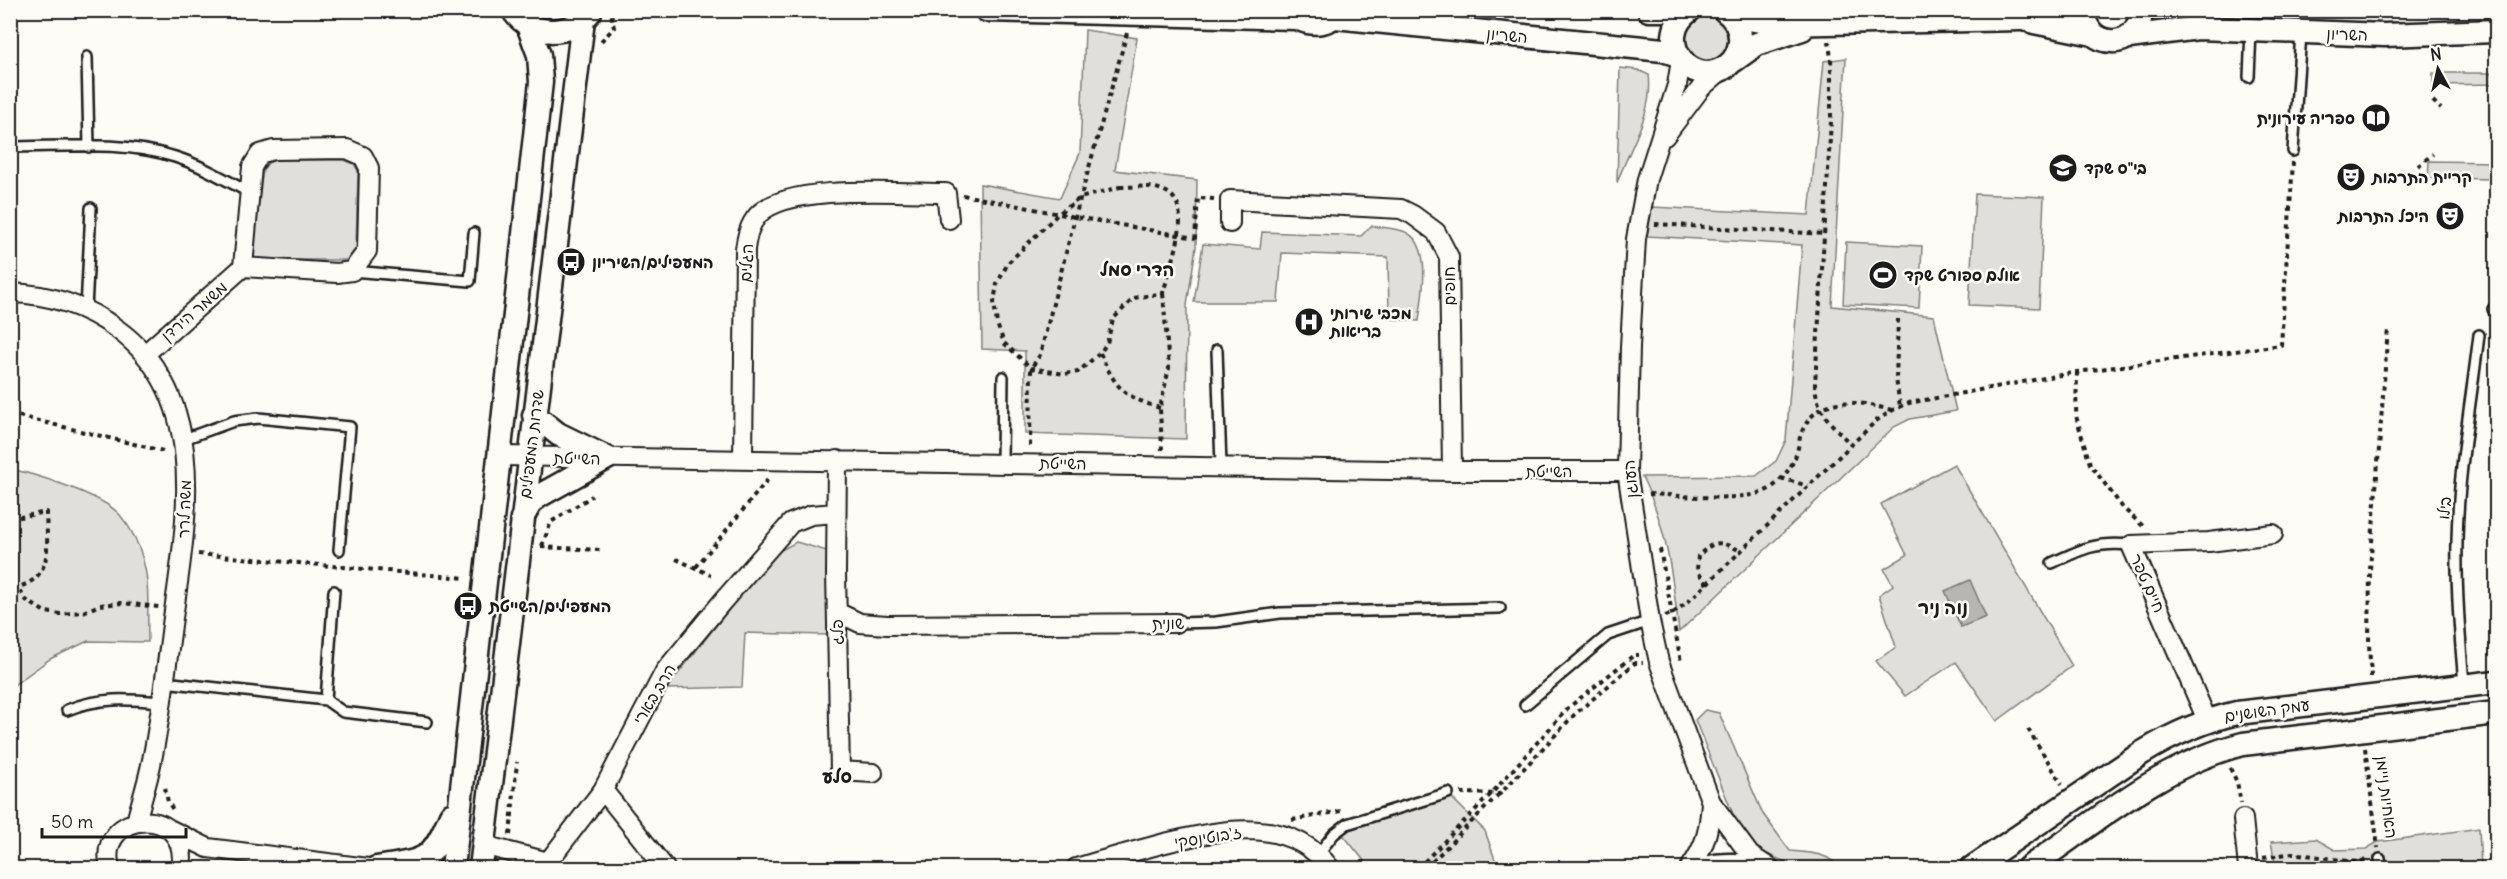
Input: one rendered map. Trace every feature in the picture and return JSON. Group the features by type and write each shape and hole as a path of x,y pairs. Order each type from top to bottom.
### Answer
{"street":[{"path":"986,10 1132,15 1292,14"},
{"path":"1649,10 1677,10"},
{"path":"1679,58 1674,34 1680,19 1690,10"},
{"path":"1725,11 1754,20 1779,24 2021,19 2039,17 2062,10"},
{"path":"2084,10 2087,26 2093,34"},
{"path":"2129,37 2138,27 2143,10"},
{"name":"השריון","path":"2143,10 2158,18 2198,28"},
{"path":"1725,11 1737,25 1740,35 1738,51 1728,64"},
{"path":"520,18 547,31 560,31 589,13"},
{"name":"שדרות המעפילים","path":"482,868 534,415 589,13"},
{"name":"השריון","path":"1292,14 1316,23 1339,14 1663,50 1679,58 1688,67 1701,72 1710,73 1728,64"},
{"name":"שדרות המעפילים","path":"453,868 541,82 539,55 520,18"},
{"path":"2021,19 2093,34"},
{"path":"1728,64 1757,44 1826,23"},
{"name":"השריון","path":"2093,34 2110,42 2129,37 2198,28 2420,35 2496,31"},
{"name":"העוגן","path":"1679,58 1677,85 1656,147 1639,223 1630,347 1628,471 1650,621 1658,659 1711,802 1750,855 1770,868"},
{"name":"העוגן","path":"1656,147 1701,88 1728,64"},
{"path":"347,149 363,156 369,168 367,251 352,271 338,273 243,267 250,193 252,167 260,154 273,150 347,149"},
{"name":"הגלים","path":"743,460 745,249 748,231 759,214 774,204 828,193 946,193"},
{"path":"946,193 949,219"},
{"path":"1230,200 1230,223"},
{"name":"חופים","path":"1230,200 1401,209 1437,232 1449,257 1452,471"},
{"name":"משמר הירדן","path":"145,354 243,267"},
{"name":"משה לרר","path":"10,293 53,299 87,310 122,332 145,354 170,391 184,447 186,504 182,552 152,761 136,822"},
{"path":"534,415 565,438 607,458"},
{"name":"השייטת","path":"499,456 1002,462 1452,471 1628,471"},
{"path":"522,518 531,502 539,496 607,458"},
{"name":"פלג","path":"837,460 840,771 873,773"},
{"name":"הרב בארי","path":"483,845 548,862 603,790 665,671 791,523 811,515 836,513"},
{"name":"חיים טפר","path":"2207,720 2131,545 2209,542 2273,534"},
{"name":"שונית","path":"837,612 860,623 887,625 1176,623"},
{"name":"עמק השושנים","path":"1972,868 2167,737 2207,720 2237,712 2496,682"},
{"name":"עמק השושנים","path":"2028,868 2159,780 2192,761 2221,750 2243,744 2496,713"},
{"path":"603,790 665,868"},
{"path":"376,868 406,863 431,853 439,845 460,795"},
{"name":"העוגן","path":"1690,868 1710,830 1711,802"},
{"path":"2243,819 2248,864"},
{"path":"110,868 109,848 115,837 124,828 136,822 147,821 208,848 368,868"},
{"path":"169,829 177,837 182,848 181,868"},
{"name":"ז'בוטינסקי","path":"1077,868 1199,835 1236,830 1268,831 1294,839 1318,854 1330,868"},
{"path":"1705,868 1722,864 1762,868"}],"lane":[{"path":"2249,76 2251,30"},
{"path":"2293,151 2301,32"},
{"path":"87,57 89,147"},
{"path":"10,147 136,149 175,157 250,193"},
{"path":"87,310 91,208"},
{"path":"352,271 470,281 474,233"},
{"name":"בילו","path":"2464,684 2457,604 2457,539 2479,335"},
{"path":"1216,350 1221,466"},
{"path":"1002,462 1003,377"},
{"path":"184,447 234,421 258,418 350,427 339,550"},
{"path":"2052,563 2087,546 2109,543 2131,545"},
{"path":"326,700 334,591"},
{"name":"שונית","path":"1176,623 1216,622 1280,613 1500,608"},
{"path":"1525,705 1608,635 1650,621"},
{"path":"164,682 326,700 343,712 427,722"},
{"path":"68,710 87,702 116,698 161,702"},
{"path":"1318,854 1334,834 1347,824 1448,793"}],"path":[{"path":"1030,463 1031,368 1040,355 1080,198 1132,15"},
{"path":"1826,23 1832,60 1832,85 1815,384 1816,401 1820,410 1851,445"},
{"path":"2433,101 2441,109"},
{"path":"1650,621 1672,614 1707,584 1876,421 1893,410 1910,403 2077,372 2282,345 2293,151"},
{"path":"2418,166 2433,154"},
{"path":"1163,293 1134,297 1113,320 1107,343 1100,353 1078,372 1064,374 1031,368 1004,343 997,324 994,302 998,284 1008,263 1058,214 1080,198 1120,187 1163,190 1176,199 1182,216 1163,293 1169,368 1160,408 1163,465"},
{"path":"946,193 978,196 1075,218 1195,238 1198,198 1230,200"},
{"path":"1639,223 1824,234"},
{"path":"1898,319 1896,378 1900,407"},
{"path":"2373,697 2369,644 2370,569 2388,328"},
{"path":"1100,353 1111,377 1125,394 1137,401 1160,408"},
{"path":"2077,372 2076,416 2090,464 2123,507 2144,526 2131,545"},
{"path":"1628,471 1640,494 1729,497 1752,494 1769,489 1781,478 1797,454 1801,433 1820,410 1836,402 1861,403 1893,410"},
{"path":"10,414 184,447"},
{"path":"696,567 784,460"},
{"path":"1781,478 1808,486"},
{"path":"539,558 551,522 592,496"},
{"path":"10,519 46,512 46,565 39,576 18,588 10,589"},
{"path":"1657,539 1676,646 1683,672"},
{"path":"1707,584 1697,571 1698,556 1709,544 1724,542 1741,551"},
{"path":"534,545 601,550"},
{"path":"182,552 485,579"},
{"path":"676,559 711,574"},
{"path":"10,576 26,600 45,612 60,614 84,612 100,605 121,603 174,609"},
{"path":"1418,868 1492,793 1568,708 1634,655 1658,659"},
{"path":"1426,868 1574,715 1635,663 1658,659"},
{"path":"2028,729 2072,799"},
{"name":"האחיות ניימן","path":"2363,729 2380,864"},
{"path":"2221,750 2237,782 2243,819"},
{"path":"509,853 517,753"},
{"path":"164,783 168,802 195,843"},
{"path":"1448,793 1500,794"},
{"path":"1288,820 1352,809"},
{"path":"2248,864 2292,853 2380,864"}],"shaded area":[{"path":"1707,16 1723,23 1730,39 1723,55 1707,62 1691,55 1684,39 1691,23"},
{"path":"1085,30 1137,38 1115,170 1197,180 1196,247 1187,305 1186,439 1025,434 1025,351 982,349 980,184 1060,198 1080,153"},
{"path":"1846,58 1832,306 1934,316 1956,411 1910,419 1894,427 1679,632 1668,553 1651,496 1642,477 1756,476 1776,461 1786,440 1802,245 1647,236 1652,207 1809,215 1824,61"},
{"path":"1620,68 1638,70 1649,75 1650,89 1644,117 1617,183"},
{"path":"2433,73 2496,73 2496,84 2433,85"},
{"path":"275,160 344,160 354,164 358,171 356,248 347,260 250,260 263,170 268,163"},
{"path":"2429,161 2496,162 2496,179 2428,178"},
{"path":"1975,194 2044,197 2039,308 1969,305"},
{"path":"1371,226 1403,231 1413,237 1419,246 1424,270 1419,321 1389,319 1388,257 1282,253 1278,302 1194,302 1203,244 1260,249 1262,232 1361,236"},
{"name":"אולם ספורט שקד","path":"1846,242 1922,246 1919,308 1843,304"},
{"path":"1954,464 2072,666 1997,721 1956,662 1905,696 1876,661 1896,647 1879,595 1893,585 1884,569 1907,555 1881,504"},
{"path":"11,469 85,493 112,508 124,520 138,544 146,573 148,642 88,641 50,659 11,687"},
{"path":"796,542 827,551 827,635 745,633 742,687 666,689 772,555"},
{"path":"1970,580 1986,617 1961,627 1945,591"},
{"path":"1705,710 1719,713 1763,814 1790,851 1824,856 1839,868 1800,868 1755,849 1744,841 1695,720"},
{"path":"1451,797 1485,831 1498,868 1370,868 1340,831 1365,821"},
{"path":"2479,828 2481,868 2276,868 2271,842 2316,839 2335,850 2366,849 2378,842"}],"place":[{"name":"ספריה עירונית","path":"2376,118"},
{"name":"בי\"ס שקד","path":"2063,168"},
{"name":"קריית התרבות","path":"2351,177"},
{"name":"היכל התרבות","path":"2450,216"},
{"name":"המעפילים/השיריון","path":"571,262"},
{"name":"אולם ספורט שקד","path":"1883,275"},
{"name":"מכבי שירותי בריאות","path":"1309,322"},
{"name":"המעפילים/השייטת","path":"468,606"}],"district":[{"name":"הדרי סמל","path":"1137,269"},
{"name":"נוה ניר","path":"1943,607"},
{"name":"סלע","path":"837,776"}]}
